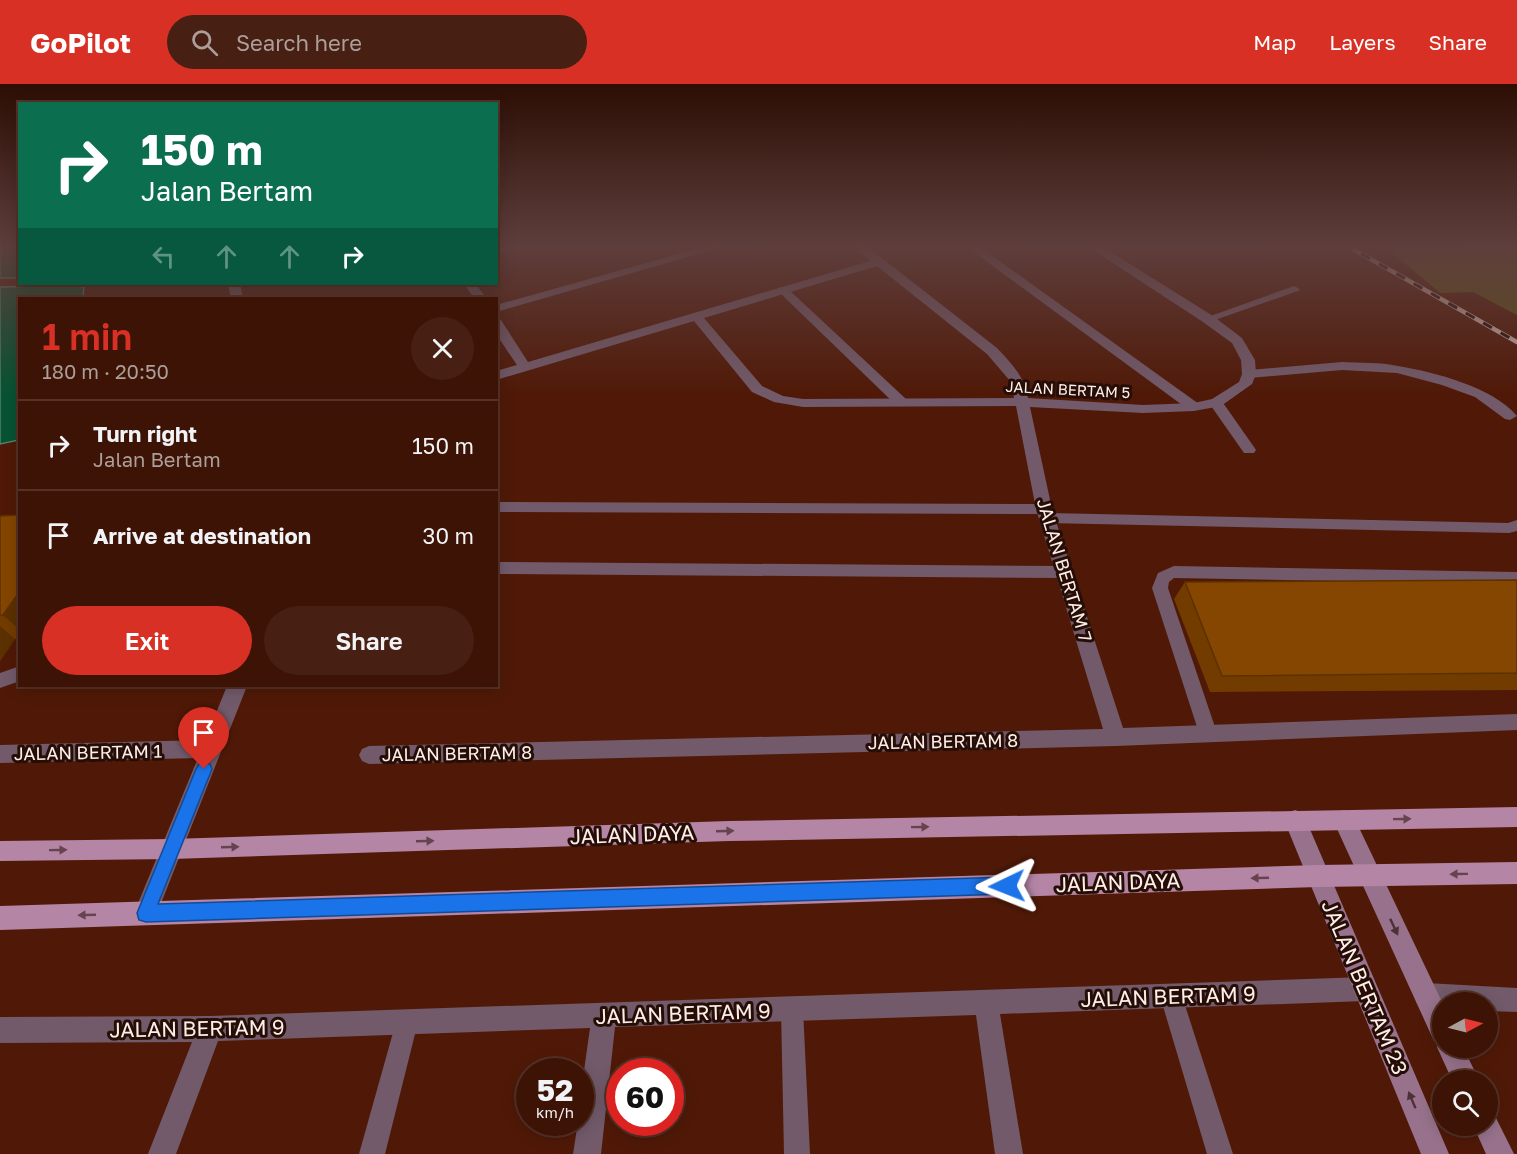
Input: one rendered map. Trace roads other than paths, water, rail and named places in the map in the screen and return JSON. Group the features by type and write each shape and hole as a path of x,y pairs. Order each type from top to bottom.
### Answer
{"main road":[{"name":"JALAN DAYA","path":"0,851 171,849 729,831 1517,818"},
{"name":"JALAN DAYA","path":"0,918 1369,874 1517,873"}],"street":[{"path":"498,375 770,294"},
{"name":"JALAN BERTAM 7","path":"919,294 992,351 1008,367 1018,382 1046,513 1116,736"},
{"path":"1167,294 1237,341 1248,360 1249,374"},
{"name":"JALAN BERTAM 5","path":"697,317 758,389 770,397 803,404 1023,402 1114,409 1194,407 1216,403 1245,384 1249,374"},
{"path":"498,327 525,367"},
{"path":"146,913 237,687"},
{"name":"JALAN BERTAM 8","path":"369,756 1116,736 1517,722"},
{"name":"JALAN BERTAM 1","path":"0,754 212,749"},
{"name":"JALAN BERTAM 23","path":"1295,820 1435,1154"},
{"path":"1344,820 1432,1008"},
{"name":"JALAN BERTAM 9","path":"0,1030 210,1029 1365,989"},
{"path":"1426,995 1517,1000"},
{"path":"986,1002 1009,1154"},
{"path":"587,1154 604,1016"},
{"path":"162,1154 210,1029"},
{"path":"1491,1136 1500,1154"}],"lane":[{"path":"498,308 550,294"},
{"path":"787,294 901,402"},
{"path":"1037,294 1194,407"},
{"path":"1208,320 1280,294"},
{"path":"1249,374 1342,366 1397,369 1448,382 1480,394 1510,416"},
{"path":"1216,403 1249,450"},
{"path":"498,507 1046,513 1509,528 1517,525"},
{"path":"498,568 1064,572"},
{"path":"1208,733 1160,588 1160,580 1166,574 1174,572 1517,578"},
{"path":"0,681 18,674"},
{"path":"1171,996 1220,1154"},
{"path":"792,1009 796,1154"},
{"path":"372,1154 407,1022"}],"railway":[{"path":"1432,294 1517,342"}]}
